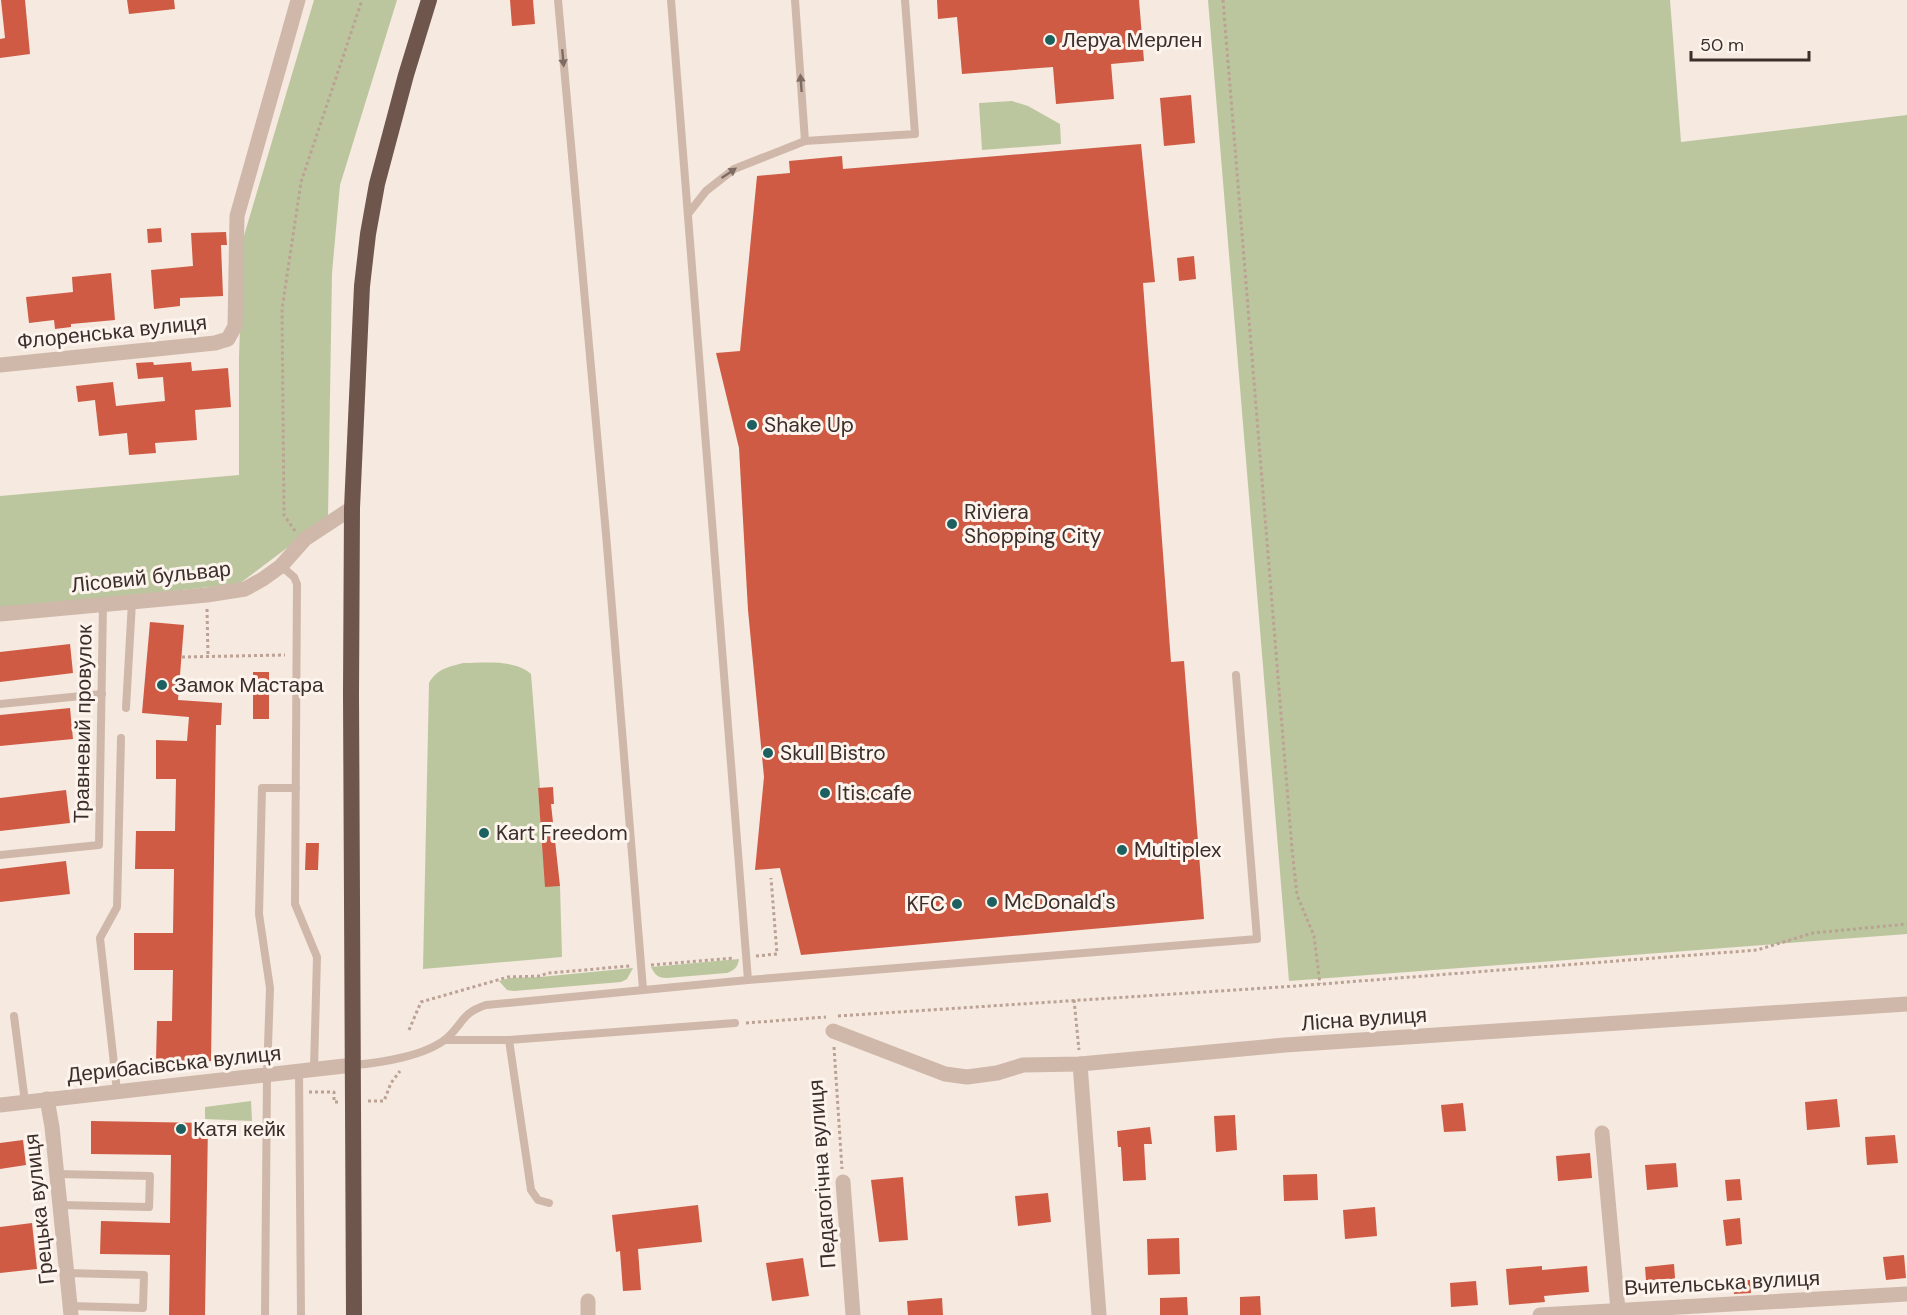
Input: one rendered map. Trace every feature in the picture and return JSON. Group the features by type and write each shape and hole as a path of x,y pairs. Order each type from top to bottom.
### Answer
{"highway":[{"path":"354,1315 352,508 362,285 368,234 380,173 429,0"}],"street":[{"name":"Флоренська вулиця","path":"0,365 215,343 228,339 235,326 237,216 298,0"},
{"name":"Лісовий бульвар","path":"0,614 207,595 245,588 263,579 280,566 305,539 352,508"},
{"name":"Лісна вулиця","path":"833,1030 945,1074 967,1077 1023,1065 1080,1064 1285,1045 1907,1004"},
{"path":"1080,1064 1099,1315"},
{"name":"Дерибасівська вулиця","path":"0,1105 353,1065"},
{"name":"Грецька вулиця","path":"47,1099 57,1174 70,1310"},
{"path":"1602,1133 1618,1310"},
{"name":"Педагогічна вулиця","path":"843,1182 853,1315"},
{"name":"Вчительська вулиця","path":"1540,1315 1907,1293"}],"lane":[{"path":"558,0 643,989"},
{"path":"672,0 747,980"},
{"path":"795,0 805,141"},
{"path":"688,214 706,191 724,175 805,141 915,134 905,0"},
{"path":"280,566 294,578 297,584 295,904 317,957 307,1070 301,1315"},
{"path":"126,708 132,601"},
{"name":"Травневий провулок","path":"0,855 99,845 103,603"},
{"path":"445,1040 464,1016 473,1009 486,1005 747,980 1257,939 1236,675"},
{"path":"0,704 102,694"},
{"path":"117,1091 100,938 117,907 121,738"},
{"path":"265,1315 270,988 258,914 262,788 296,788"},
{"path":"14,1016 25,1101"},
{"path":"353,1065 379,1063 411,1056 445,1040 509,1040 735,1023"},
{"path":"509,1040 531,1190 538,1200 549,1203"},
{"path":"57,1174 150,1176 149,1207 60,1205"},
{"path":"67,1273 144,1275 143,1308 70,1310"}],"path":[{"path":"305,539 290,526 284,515 282,309 301,182 362,0"},
{"path":"1223,0 1292,849 1297,895 1314,936 1320,984"},
{"path":"207,595 208,657"},
{"path":"182,657 297,655"},
{"path":"756,956 777,954 771,878"},
{"path":"735,1023 1320,984 1757,950 1813,933 1907,924"},
{"path":"650,965 739,957"},
{"path":"409,1030 421,1002 498,978 633,966"},
{"path":"1074,1000 1080,1064"},
{"name":"Педагогічна вулиця","path":"833,1030 843,1182"},
{"path":"384,1101 391,1083 405,1066"},
{"path":"334,1092 334,1102"}],"green space":[{"path":"314,0 397,0 340,185 332,273 328,517 239,584 0,609 0,496 239,475 239,357 243,239"},
{"path":"1208,0 1670,0 1681,142 1907,115 1907,934 1289,981"},
{"path":"1012,101 1028,106 1060,124 1061,144 982,150 979,103"},
{"name":"Kart Freedom","path":"463,663 508,664 531,674 543,851 560,886 562,957 423,969 429,683 439,672"},
{"path":"739,959 735,968 726,973 664,978 657,976 651,967"},
{"path":"633,968 627,979 621,982 514,991 507,990 499,981 510,978"},
{"path":"251,1101 252,1121 205,1119 205,1107"}],"building":[{"path":"1,0 25,0 30,54 0,58 0,39 5,38"},
{"path":"127,0 174,0 175,9 129,14"},
{"path":"510,0 533,0 535,24 512,26"},
{"name":"Леруа Мерлен","path":"937,0 1139,0 1144,61 1111,64 1114,99 1056,104 1053,67 962,74 957,17 938,19"},
{"path":"1191,95 1195,143 1164,146 1160,98"},
{"name":"Riviera Shopping City","path":"1141,144 1155,282 1143,283 1171,662 1184,661 1204,919 801,955 780,868 755,870 764,777 748,610 739,448 716,353 740,351 757,176 790,173 789,161 842,156 843,169"},
{"path":"161,228 162,242 148,243 147,229"},
{"path":"226,232 227,245 221,245 223,296 180,298 180,306 154,309 151,270 193,266 191,233"},
{"path":"1194,256 1196,279 1179,281 1177,258"},
{"path":"111,273 115,320 71,324 71,327 55,329 54,320 29,323 26,297 73,292 72,277"},
{"path":"153,362 154,365 191,362 192,371 228,368 231,407 195,410 197,440 155,443 156,453 129,455 127,433 99,436 95,400 78,402 76,386 113,382 116,406 165,401 163,377 138,379 136,363"},
{"path":"150,622 184,625 178,700 222,703 221,725 216,725 211,1061 156,1060 157,1021 172,1021 173,970 134,970 134,933 173,933 174,869 135,869 136,831 175,831 176,779 156,779 156,740 187,741 189,717 142,713"},
{"path":"70,644 73,673 0,682 0,652"},
{"path":"253,672 269,672 269,719 253,719"},
{"path":"70,708 73,739 0,746 0,715"},
{"path":"553,787 554,804 551,804 560,886 545,887 538,788"},
{"path":"66,790 70,823 0,831 0,798"},
{"path":"306,843 319,843 318,870 305,870"},
{"path":"66,861 70,894 0,902 0,869"},
{"path":"1837,1099 1840,1127 1807,1130 1805,1102"},
{"path":"1463,1103 1466,1131 1444,1132 1441,1105"},
{"path":"1235,1115 1237,1150 1216,1152 1214,1116"},
{"path":"91,1121 208,1123 205,1315 169,1315 170,1255 100,1254 101,1221 170,1223 171,1155 91,1154"},
{"path":"1150,1127 1152,1144 1144,1144 1146,1180 1123,1181 1121,1147 1118,1147 1117,1131"},
{"path":"1895,1135 1898,1163 1867,1165 1865,1137"},
{"path":"23,1140 26,1165 0,1169 0,1143"},
{"path":"1590,1153 1592,1178 1558,1181 1556,1156"},
{"path":"1676,1163 1678,1187 1647,1190 1645,1165"},
{"path":"1317,1174 1318,1200 1284,1201 1283,1175"},
{"path":"903,1177 908,1240 879,1242 871,1180"},
{"path":"1740,1179 1742,1200 1727,1201 1725,1180"},
{"path":"1048,1193 1051,1222 1018,1226 1015,1196"},
{"path":"698,1205 702,1242 638,1249 641,1290 623,1291 620,1251 616,1252 612,1215"},
{"path":"1375,1207 1377,1236 1345,1239 1343,1210"},
{"path":"1740,1218 1742,1244 1726,1246 1723,1220"},
{"path":"32,1223 37,1269 0,1273 0,1227"},
{"path":"1179,1238 1180,1274 1148,1275 1147,1239"},
{"path":"1904,1255 1906,1278 1886,1280 1883,1257"},
{"path":"803,1258 809,1296 772,1301 766,1263"},
{"path":"1674,1264 1676,1291 1647,1294 1645,1267"},
{"path":"1542,1266 1542,1270 1587,1266 1589,1292 1544,1296 1545,1302 1509,1305 1506,1269"},
{"path":"1750,1280 1751,1293 1734,1294 1732,1281"},
{"path":"1476,1281 1478,1305 1451,1307 1450,1283"},
{"path":"1260,1296 1261,1315 1240,1315 1240,1297"},
{"path":"1187,1297 1188,1315 1160,1315 1160,1298"},
{"path":"942,1298 943,1315 908,1315 907,1301"}],"place":[{"name":"Леруа Мерлен","path":"1050,40"},
{"name":"Shake Up","path":"752,425"},
{"name":"Riviera Shopping City","path":"952,524"},
{"name":"Замок Мастара","path":"162,685"},
{"name":"Skull Bistro","path":"768,753"},
{"name":"Itis.cafe","path":"825,793"},
{"name":"Kart Freedom","path":"484,833"},
{"name":"Multiplex","path":"1122,850"},
{"name":"McDonald's","path":"992,902"},
{"name":"KFC","path":"957,904"},
{"name":"Катя кейк","path":"181,1129"}]}
